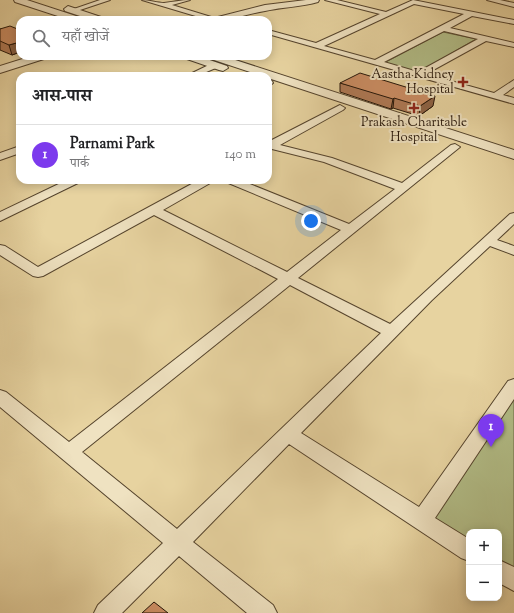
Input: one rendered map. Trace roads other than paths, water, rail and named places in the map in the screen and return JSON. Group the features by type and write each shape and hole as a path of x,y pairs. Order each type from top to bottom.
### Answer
{"street":[{"path":"18,0 67,16"},
{"path":"40,0 88,16"},
{"path":"72,11 107,0"},
{"path":"145,0 206,16"},
{"path":"163,5 187,0"},
{"path":"236,16 265,8 302,4 315,0"},
{"path":"328,0 387,14"},
{"path":"490,0 514,5"},
{"path":"317,46 412,2 514,22"},
{"path":"376,63 470,14"},
{"path":"442,28 514,45"},
{"path":"272,33 514,101"},
{"path":"419,75 485,38"},
{"path":"0,63 16,58"},
{"path":"0,70 31,60"},
{"path":"196,72 213,61"},
{"path":"213,61 238,72"},
{"path":"213,61 248,72"},
{"path":"272,79 514,155"},
{"path":"496,96 514,83"},
{"path":"272,84 514,167"},
{"path":"272,144 340,108"},
{"path":"272,147 328,160 404,188"},
{"path":"69,452 455,147"},
{"path":"0,157 16,151"},
{"path":"0,217 68,184"},
{"path":"0,249 38,273 201,184"},
{"path":"240,184 350,229"},
{"path":"154,210 392,332"},
{"path":"106,613 392,332 514,218"},
{"path":"488,241 514,251"},
{"path":"422,520 514,385"},
{"path":"0,397 265,613"},
{"path":"288,434 466,549"},
{"path":"502,572 514,580"}],"place":[{"name":"Aastha Kidney Hospital","path":"463,82"},
{"name":"Prakash Charitable Hospital","path":"414,108"},
{"name":"Parnami Park","path":"491,447"}]}
